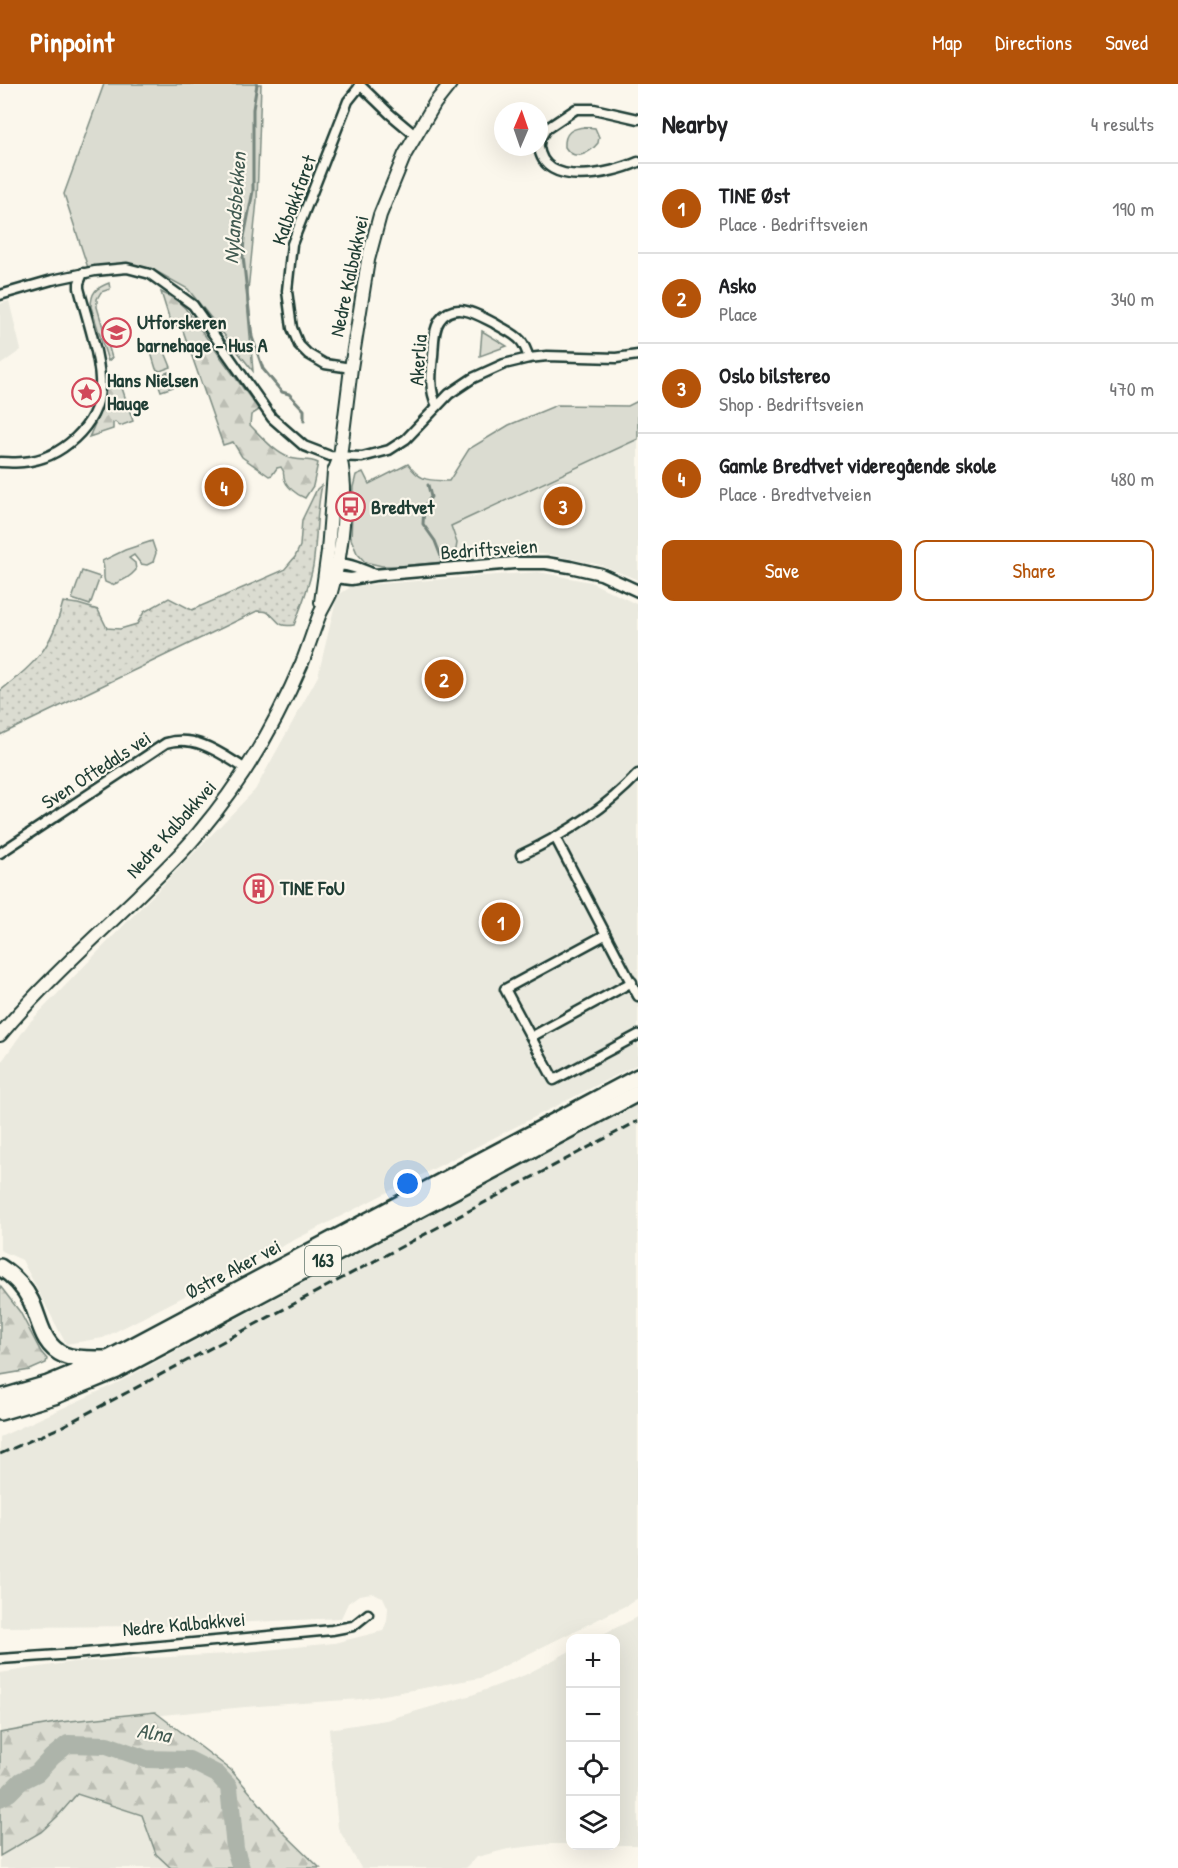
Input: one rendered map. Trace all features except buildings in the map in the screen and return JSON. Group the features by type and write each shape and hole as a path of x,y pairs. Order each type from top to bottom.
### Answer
{"highway":[{"name":"Østre Aker vei","path":"0,1398 48,1384 108,1359 638,1077"},
{"name":"Østre Aker vei","path":"0,1412 64,1392 117,1370 638,1093"},
{"path":"0,1267 16,1279 26,1292 46,1340 54,1349 72,1357 108,1359"}],"main road":[{"name":"Nedre Kalbakkvei","path":"0,1035 37,993 199,833 246,769 283,705 328,598 344,482 340,457 351,369 364,280 374,238 395,177 415,135 450,84"}],"street":[{"path":"360,85 415,135"},
{"name":"Kalbakkfaret","path":"351,369 325,364 308,354 299,345 292,328 287,291 292,244 348,101 360,85"},
{"path":"548,128 576,109 594,109 638,119"},
{"path":"540,156 545,164 555,172 564,173 604,172 638,162"},
{"name":"Akerlia","path":"0,295 83,273 127,268 150,274 193,305 272,418 304,446 323,454 340,457 371,456 388,450 406,439 437,406 461,386 504,364 529,358 638,356"},
{"path":"0,462 24,462 47,456 70,443 94,414 100,379 79,288 83,273"},
{"name":"Akerlia","path":"437,406 431,387 431,370 436,328 446,314 459,310 471,311 479,315 520,340 529,358"},
{"name":"Bedriftsveien","path":"333,570 351,579 374,575 537,563 593,572 638,591"},
{"name":"Sven Oftedals vei","path":"0,853 166,743 178,740 193,741 246,769"},
{"path":"521,855 589,817 638,774"},
{"path":"555,837 638,996"},
{"path":"605,935 505,989 555,1080 638,1035"},
{"path":"531,1037 632,982"},
{"name":"Nedre Kalbakkvei","path":"0,1659 332,1630 353,1626 368,1614"}],"shaded area":[{"path":"9,301 21,350 0,365 0,304"},
{"path":"638,439 638,580 601,565 553,555 530,553 454,561 457,543 450,526"},
{"path":"538,572 591,582 638,605 638,1064 103,1338 66,1344 22,1260 0,1250 0,1064 29,1023 255,790 318,676 337,596 352,586"},
{"path":"638,1104 638,1598 629,1604 480,1678 361,1699 245,1707 69,1724 0,1734 0,1673 73,1662 227,1654 334,1643 383,1631 387,1621 388,1608 383,1597 372,1593 359,1595 348,1603 341,1618 167,1626 0,1627 0,1437 115,1384"},
{"path":"638,1617 638,1845 620,1845 620,1634 603,1634"},
{"path":"566,1653 566,1844 508,1849 477,1857 466,1868 361,1868 338,1828 329,1729 386,1720 472,1695 525,1675"},
{"path":"77,1794 142,1815 156,1854 171,1868 0,1868 0,1856 41,1832"}],"green space":[{"path":"104,84 261,84 257,200 247,301 253,371 188,289 152,269 129,264 88,268 64,194"},
{"path":"577,128 595,128 599,137 598,143 582,155 569,152 565,147 568,134"},
{"path":"109,283 110,289 101,292 97,299 97,307 112,358 108,361 91,307 95,291"},
{"path":"161,292 175,299 185,308 259,410 251,415 250,425 284,455 318,463 313,486 305,498 289,487 281,467 269,476 242,457 233,442 223,445 181,325 172,327"},
{"path":"482,331 507,346 480,356"},
{"path":"161,342 171,367 160,371 156,369 149,346"},
{"path":"168,372 173,387 161,391 156,377"},
{"path":"107,376 118,376 133,421 120,426 115,422 113,429 89,437 101,407"},
{"path":"638,401 638,439 451,526 457,543 454,561 382,566 365,562 357,553 351,539 353,487 356,475 363,472 369,484 408,464 421,477 449,481 469,449 509,425 557,405 628,406"},
{"path":"322,485 313,566 294,625 280,624 271,614 257,611 0,735 0,691 41,653 53,632 63,602 98,610 107,628 120,629 137,624 144,612 169,598 192,610 284,570 295,557 300,546 302,520 317,489"},
{"path":"152,541 156,553 153,562 147,565 141,564 134,555 129,558 135,563 136,570 133,573 112,585 105,582 102,561"},
{"path":"82,571 100,577 90,605 72,599"},
{"path":"0,1286 20,1312 47,1359 46,1363 30,1370 0,1375"},
{"path":"155,1712 231,1770 285,1834 320,1868 171,1868 156,1854 142,1815 77,1794 41,1832 0,1856 0,1733 61,1722"}],"waterway":[{"name":"Nylandsbekken","path":"257,84 253,109 253,191 244,237 243,256 252,337 263,369 282,392 289,394 304,410 304,421"},
{"name":"Nylandsbekken","path":"428,485 431,497 424,507 423,524 435,541 442,559"},
{"name":"Alna","path":"0,1798 21,1781 37,1773 68,1744 107,1745 146,1759 189,1760 217,1774 229,1787 235,1849 241,1868"}],"railway":[{"path":"0,1454 59,1428 128,1392 638,1121"}],"place":[{"name":"Utforskeren barnehage - Hus A","path":"116,333"},
{"name":"Hans Nielsen Hauge","path":"86,392"},
{"name":"Gamle Bredtvet videregående skole","path":"224,487"},
{"name":"Oslo bilstereo","path":"563,506"},
{"name":"Bredtvet","path":"350,507"},
{"name":"Asko","path":"444,679"},
{"name":"TINE FoU","path":"259,888"},
{"name":"TINE Øst","path":"501,922"}]}
